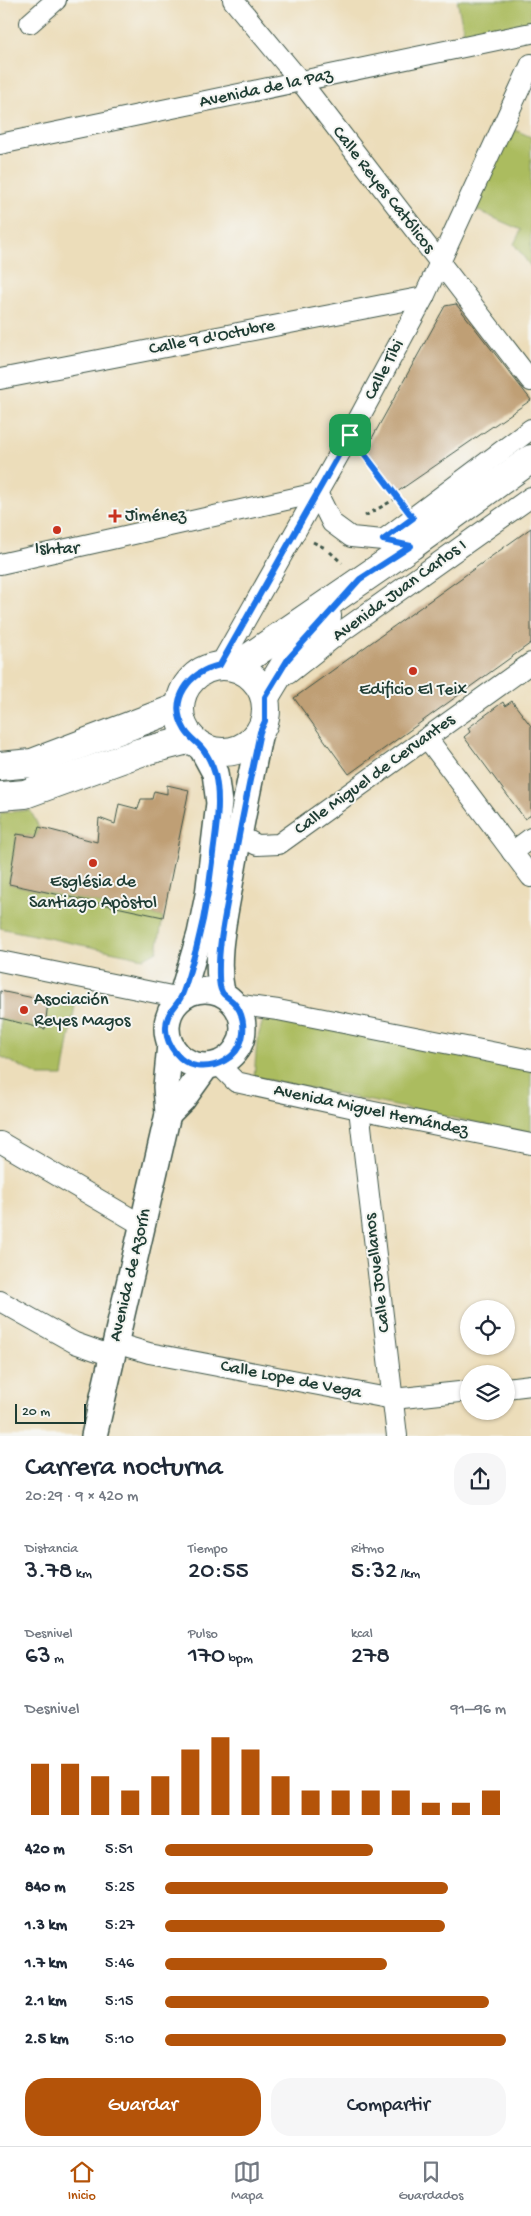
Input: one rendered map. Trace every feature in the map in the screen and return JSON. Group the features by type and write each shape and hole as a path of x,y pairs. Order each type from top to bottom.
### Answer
{"main road":[{"name":"Avenida Juan Carlos I","path":"227,666 411,546 531,459"},
{"name":"Avenida Juan Carlos I","path":"268,693 288,659 360,579"},
{"path":"227,666 254,678 268,693 265,721 260,732 252,742 241,748 228,752 216,752 196,743 184,730 179,707 182,694 187,683 196,674 207,668 227,666"},
{"path":"0,766 32,763 179,707"},
{"path":"0,796 25,794 141,752 196,743"}],"street":[{"path":"30,23 56,0"},
{"name":"Calle Reyes Católicos","path":"233,0 300,82 531,381"},
{"name":"Avenida de la Paz","path":"0,144 531,33"},
{"name":"Calle Tibi","path":"227,666 294,533 350,435 441,264 531,64"},
{"name":"Calle 9 d'Octubre","path":"0,379 424,297"},
{"path":"383,540 531,429"},
{"path":"0,564 317,493 332,522 351,537 383,540 411,546"},
{"name":"Avenida Juan Carlos I","path":"268,693 341,632 531,497"},
{"name":"Calle Miguel de Cervantes","path":"238,835 257,845 279,844 427,738 528,671"},
{"path":"168,1114 212,1066 229,1058 237,1050 242,1039 244,1027 241,1015 229,999 219,977 220,942 238,835 260,732"},
{"path":"427,738 531,877"},
{"path":"181,998 200,934 208,895 219,803 215,773 196,743"},
{"path":"512,852 531,838"},
{"path":"0,961 181,998"},
{"path":"212,1066 194,1066 183,1060 174,1052 166,1030 167,1018 173,1006 191,992 204,990 229,999 278,1010 531,1060"},
{"name":"Avenida de Azorín","path":"94,1436 168,1114 166,1087 170,1044"},
{"name":"Avenida Miguel Hernández","path":"212,1066 236,1082 531,1144"},
{"name":"Calle Jovellanos","path":"359,1109 397,1436"},
{"path":"0,1142 142,1225"},
{"name":"Calle Lope de Vega","path":"0,1301 75,1343 149,1353 393,1399 460,1392"},
{"path":"515,1387 531,1385"}],"path":[{"path":"350,435 413,518"},
{"path":"294,533 327,548 360,579"}],"green space":[{"path":"457,0 531,0 531,33 467,47"},
{"path":"504,125 531,137 531,267 514,244 521,230 467,206"},
{"path":"30,810 39,827 36,837 17,834 9,884 163,917 157,951 144,958 0,928 0,813"},
{"path":"48,1001 75,1005 63,1076 39,1076 0,1056 0,1018 45,1029"},
{"path":"264,1016 531,1069 531,1134 254,1077 257,1041"}],"building":[{"path":"456,304 531,400 397,492 366,449 445,306"},
{"name":"Edificio El Teix","path":"531,528 531,643 349,774 294,698"},
{"path":"512,701 531,726 531,815 525,819 464,737 470,732 468,728 503,702 505,706"},
{"name":"Església de Santiago Apòstol","path":"167,785 189,790 163,917 9,884 17,834 36,837 39,827 97,842 99,818 115,824 119,804 138,809 141,799 152,799 154,791 167,794"},
{"name":"Asociación Reyes Magos","path":"0,991 48,1001 45,1029 0,1018"}],"place":[{"name":"Jiménez","path":"115,516"},
{"name":"Ishtar","path":"57,530"},
{"name":"Edificio El Teix","path":"413,671"},
{"name":"Església de Santiago Apòstol","path":"93,863"},
{"name":"Asociación Reyes Magos","path":"24,1010"}],"route":[{"path":"350,435 413,518 383,540 411,546 360,579 288,659 265,697 267,709 265,721 260,732 238,835 220,942 219,977 222,993 235,1004 241,1015 244,1027 242,1039 237,1050 229,1058 218,1064 206,1067 194,1066 174,1052 168,1041 166,1030 167,1018 173,1006 181,998 200,934 208,895 219,803 215,773 201,747 184,730 179,707 182,694 187,683 196,674 207,668 220,665 350,435"}]}
